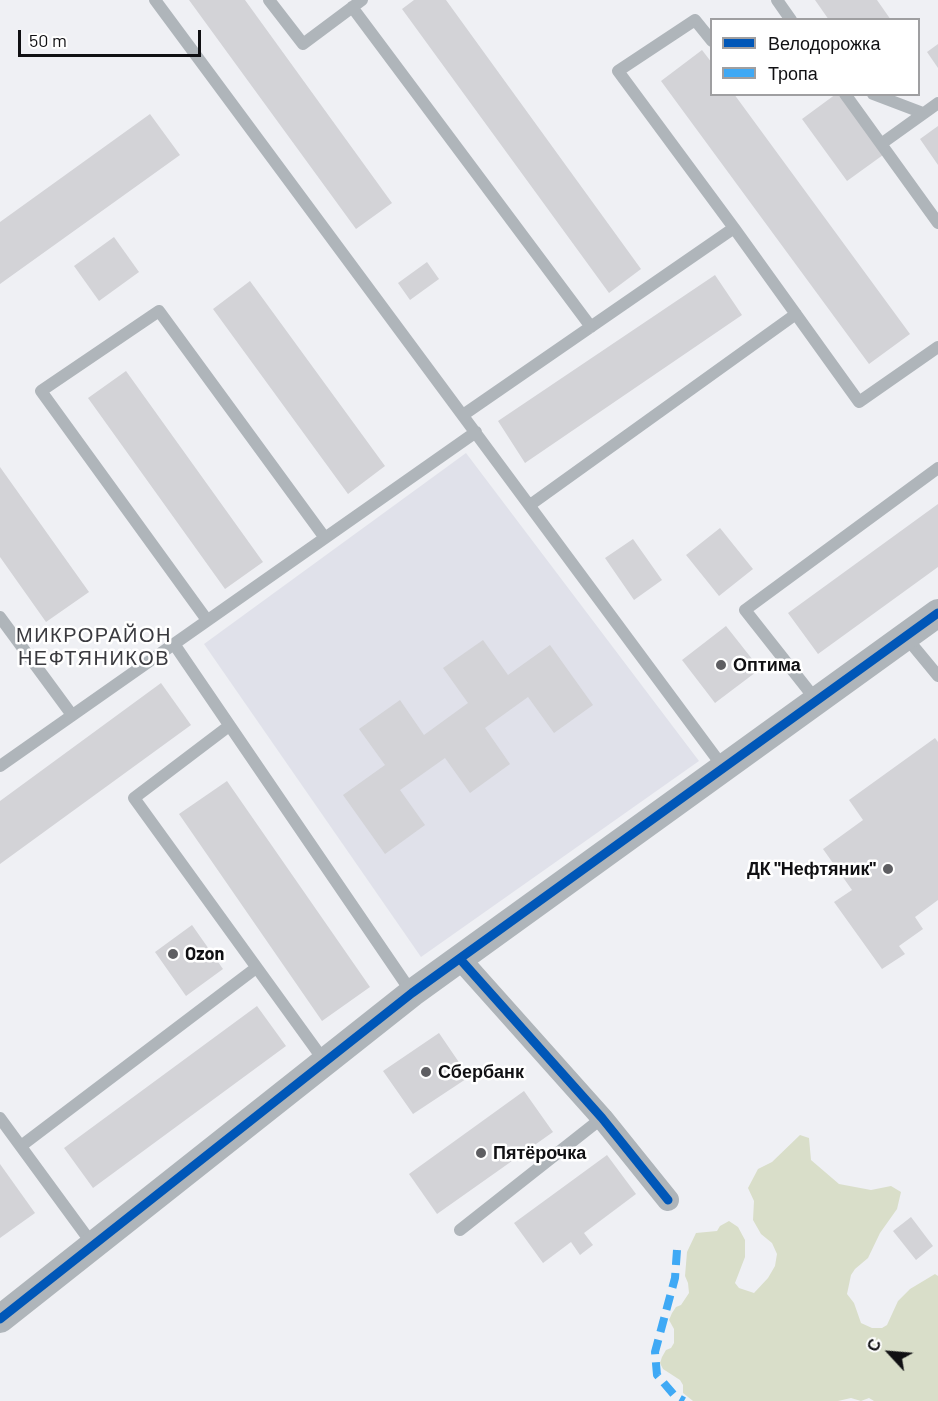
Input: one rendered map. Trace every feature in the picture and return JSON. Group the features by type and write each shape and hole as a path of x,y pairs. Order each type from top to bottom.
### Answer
{"street":[{"path":"0,1319 412,993 938,613"},
{"path":"460,959 602,1118 668,1200"}],"lane":[{"path":"155,0 723,767"},
{"path":"269,0 303,44 357,4 591,327"},
{"path":"777,0 790,18"},
{"path":"710,40 695,20 618,71 859,402 938,347"},
{"path":"846,96 938,223"},
{"path":"878,96 923,113"},
{"path":"881,144 938,103"},
{"path":"463,415 734,228"},
{"path":"207,620 41,391 159,311 324,538"},
{"path":"530,505 796,315"},
{"path":"0,766 476,432"},
{"path":"816,700 745,610 938,468"},
{"path":"0,617 72,715"},
{"path":"905,636 938,676"},
{"path":"174,644 412,993"},
{"path":"229,726 134,798 325,1062"},
{"path":"21,1146 256,968"},
{"path":"0,1118 93,1245"},
{"path":"460,1230 602,1118"}],"shaded area":[{"path":"466,453 699,761 421,957 204,644"}],"green space":[{"path":"800,1135 809,1138 811,1160 839,1184 871,1190 891,1186 901,1192 897,1209 880,1233 868,1258 851,1275 847,1294 854,1303 861,1323 872,1328 882,1328 887,1325 898,1301 910,1289 935,1274 938,1276 938,1401 874,1401 869,1398 861,1401 851,1398 838,1401 693,1401 683,1393 680,1380 663,1369 660,1363 662,1357 674,1343 674,1329 669,1320 676,1307 681,1305 689,1293 685,1276 687,1252 696,1233 717,1231 720,1226 729,1221 738,1227 745,1240 745,1257 735,1283 739,1288 754,1293 768,1278 775,1266 777,1254 772,1243 761,1234 753,1220 754,1201 748,1188 758,1169 772,1162"}],"building":[{"path":"189,0 245,0 392,203 356,229"},
{"path":"414,0 446,0 641,269 609,293 402,9"},
{"path":"815,0 877,0 890,18 828,18"},
{"path":"938,44 938,68 927,52"},
{"path":"702,50 710,60 710,96 735,96 910,334 869,364 661,81"},
{"path":"833,96 840,96 883,155 847,181 802,119"},
{"path":"150,114 180,155 0,284 0,222"},
{"path":"938,126 938,165 920,139"},
{"path":"114,237 139,272 99,301 74,266"},
{"path":"427,262 439,279 410,300 398,283"},
{"path":"715,275 742,315 525,463 498,421"},
{"path":"250,281 385,466 348,494 213,309"},
{"path":"126,371 263,562 225,589 88,398"},
{"path":"0,467 89,592 46,622 0,557"},
{"path":"938,504 938,567 818,654 788,613"},
{"path":"720,528 753,569 719,596 686,555"},
{"path":"633,539 662,580 634,600 605,558"},
{"name":"Оптима","path":"726,626 760,669 715,703 682,660"},
{"path":"483,640 508,675 550,645 593,705 554,733 528,697 485,728 510,764 470,793 445,758 400,790 425,825 385,854 343,795 385,765 359,729 400,700 424,735 468,703 443,668"},
{"path":"161,683 191,725 0,864 0,801"},
{"name":"ДК \"Нефтяник\"","path":"935,738 938,742 938,900 915,917 923,929 899,946 905,954 882,969 834,902 852,890 823,849 863,820 849,800"},
{"path":"227,781 370,987 322,1021 179,814"},
{"path":"192,925 223,969 186,996 155,952"},
{"path":"257,1006 286,1046 93,1188 64,1148"},
{"path":"439,1033 469,1077 413,1114 383,1071"},
{"name":"Пятёрочка","path":"524,1091 553,1132 437,1214 409,1174"},
{"path":"607,1155 636,1194 584,1233 593,1245 580,1255 571,1242 543,1263 514,1223"},
{"path":"0,1164 35,1213 0,1238"},
{"path":"911,1217 933,1246 916,1260 893,1231"}],"marked path":[{"path":"677,1250 675,1278 655,1352 657,1375 675,1396 684,1401"}],"cycle path":[{"path":"0,1319 412,993 938,613"},
{"path":"460,959 602,1118 668,1200"}],"place":[{"name":"Оптима","path":"721,665"},
{"name":"ДК \"Нефтяник\"","path":"888,869"},
{"name":"Ozon","path":"173,954"},
{"name":"Сбербанк","path":"426,1072"},
{"name":"Пятёрочка","path":"481,1153"}],"district":[{"name":"МИКРОРАЙОН НЕФТЯНИКОВ","path":"94,646"}]}
